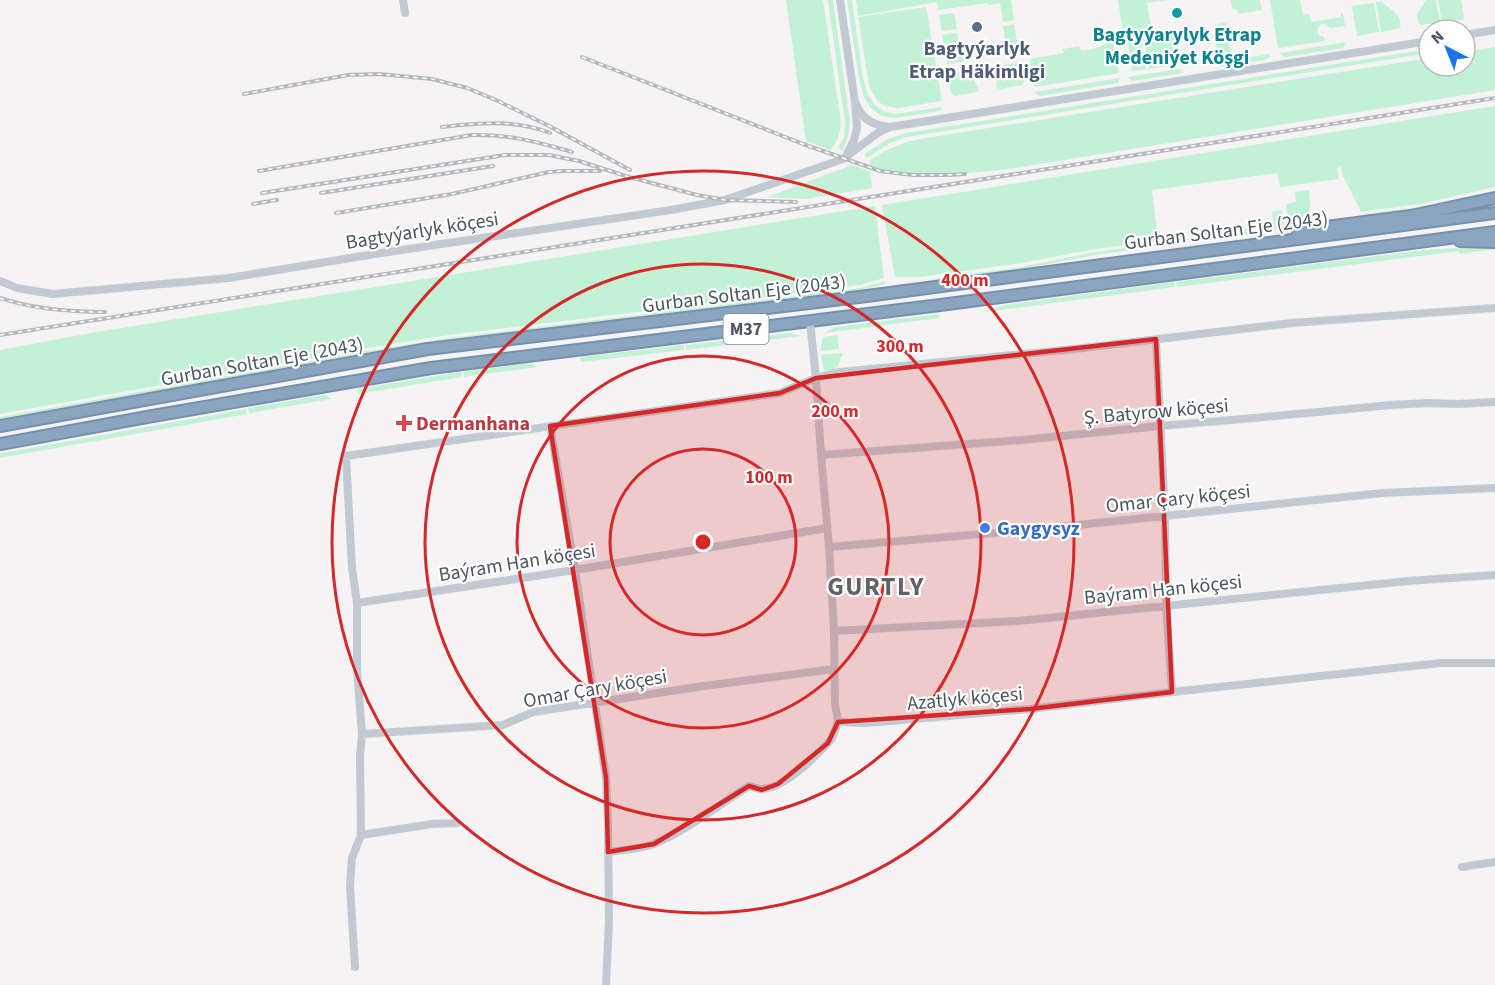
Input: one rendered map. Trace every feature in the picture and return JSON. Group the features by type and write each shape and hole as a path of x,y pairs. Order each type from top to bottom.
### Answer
{"highway":[{"path":"1273,242 1311,229 1411,216 1495,198"},
{"name":"Gurban Soltan Eje (2043)","path":"0,426 428,349 867,296 1495,213"},
{"path":"1363,222 1437,221"},
{"name":"Gurban Soltan Eje (2043)","path":"0,444 431,368 810,322 1495,232"},
{"path":"1430,240 1495,242"},
{"path":"144,401 147,417"}],"street":[{"path":"404,0 405,13"},
{"path":"840,0 857,128 851,147 843,159"},
{"path":"1477,33 1495,30"},
{"path":"855,102 858,110 867,120 873,124 890,127 1417,43"},
{"name":"Bagtyýarlyk köçesi","path":"0,281 17,288 53,294 229,278 699,205 725,200 843,159 879,132 890,127"},
{"path":"355,967 350,886 352,858 361,835 362,734 357,669 357,603 352,568 346,456 780,393 816,378 840,372 1064,350 1293,323 1495,308"},
{"path":"608,852 654,844 687,826 749,786 762,790 778,784 794,773 832,738 838,722 834,631 810,322"},
{"path":"1156,339 1165,516 1166,605 1172,692"},
{"name":"Ş. Batyrow köçesi","path":"821,455 1022,440 1391,405 1495,402"},
{"path":"550,426 575,570 606,778 609,921 606,985"},
{"name":"Omar Çary köçesi","path":"829,547 1030,530 1383,493 1495,488"},
{"name":"Baýram Han köçesi","path":"357,603 827,528"},
{"name":"Baýram Han köçesi","path":"834,631 1018,621 1397,582 1495,575"},
{"name":"Azatlyk köçesi","path":"838,722 864,723 1019,710 1441,663 1495,663"},
{"name":"Omar Çary köçesi","path":"362,734 503,725 533,712 834,669"},
{"path":"361,835 432,824 457,823"},
{"path":"1462,867 1495,862"}],"highlighted area":[{"path":"1156,339 1172,692 1030,709 838,722 828,743 778,784 762,790 749,786 654,844 608,852 606,778 550,426 780,393 816,378"}],"green space":[{"path":"786,0 823,0 841,123 838,138 830,150 806,141"},
{"path":"828,0 833,0 850,122 848,138 842,151 838,148 844,137 845,123"},
{"path":"847,0 852,0 863,78 868,95 874,104 883,111 896,114 942,107 940,111 896,118 881,116 870,107 864,97 859,79"},
{"path":"856,0 1011,0 1014,20 1003,22 1000,3 938,10 937,2 858,16"},
{"path":"1118,0 1168,0 1147,3 1151,28 1123,32"},
{"path":"1231,0 1260,0 1262,10 1238,14 1237,9 1232,9"},
{"path":"1270,0 1300,0 1303,15 1310,14 1311,22 1341,17 1343,13 1345,26 1330,28 1326,24 1321,24 1318,31 1325,41 1278,48"},
{"path":"1426,0 1436,0 1439,18 1418,18 1417,14"},
{"path":"1438,0 1461,0 1464,18 1441,18"},
{"path":"1376,2 1382,2 1396,13 1400,19 1400,28 1381,32"},
{"path":"1374,3 1379,32 1357,36 1352,6"},
{"path":"926,7 942,101 898,108 885,106 871,91 858,17"},
{"path":"954,13 957,29 942,31 939,15"},
{"path":"1226,23 1231,55 1218,58 1214,31 1218,31 1218,24"},
{"path":"1014,24 1019,53 1008,55 1003,26"},
{"path":"1170,32 1171,38 1176,37 1180,64 1149,69 1144,36"},
{"path":"957,33 961,54 967,54 972,60 947,64 942,35"},
{"path":"1141,36 1146,69 1132,71 1127,38"},
{"path":"1112,41 1119,73 1035,87 1030,59 1064,53 1063,49 1079,46 1081,51 1097,48"},
{"path":"1347,42 1343,48 1286,57 1280,53"},
{"path":"1495,47 1495,90 1008,169 921,175 887,172 871,167 870,161 884,152 918,140 1417,60 1417,78 1477,78 1477,50"},
{"path":"1417,51 1417,55 907,137 890,143 867,158 864,154 888,139 906,133"},
{"path":"1270,54 1269,58 1264,60 1219,67 1219,63"},
{"path":"1021,62 1024,81 1022,85 999,89 996,87 1001,65"},
{"path":"1181,69 1182,73 1132,81 1127,77"},
{"path":"968,70 979,90 954,96 951,93 948,74"},
{"path":"1120,78 1118,83 1040,96 1035,92"},
{"path":"1495,106 1495,187 1420,204 1361,212 1343,178 1341,167 1337,168 1339,179 1280,187 1277,173 1152,190 1158,241 1095,249 1016,264 920,277 895,277 882,205"},
{"path":"852,165 870,171 872,188 805,199 767,197"},
{"path":"1309,190 1308,217 1288,219 1286,204 1296,202 1295,192"},
{"path":"1495,191 1495,193 1420,209 1369,216 1364,214 1420,207"},
{"path":"875,206 884,278 860,285 449,335 0,414 0,350 91,333"},
{"path":"1282,210 1284,224 1307,221 1308,226 1269,231 1268,226 1274,225 1272,212"},
{"path":"1252,228 1256,230 1253,234 1192,242 1188,239 1191,236"},
{"path":"1158,244 1159,246 1016,270 938,280 938,278 1016,268 1095,252"},
{"path":"1495,246 1495,249 1460,254 1459,251 1177,287 1176,282 1424,250"},
{"path":"885,281 885,284 861,290 450,340 0,419 0,417 449,338 860,288"},
{"path":"1174,282 1175,287 985,312 1004,305"},
{"path":"939,314 939,318 824,333 835,327"},
{"path":"790,333 801,336 686,350 686,345"},
{"path":"838,335 839,349 820,351 823,337"},
{"path":"684,345 684,350 581,362 580,357"},
{"path":"843,353 835,369 824,371 821,355"},
{"path":"528,363 537,367 464,377 463,372"},
{"path":"461,372 462,377 358,394 357,389"},
{"path":"324,395 331,399 249,413 248,408"},
{"path":"246,409 247,414 0,458 0,454 3,453"}],"railway":[{"path":"582,57 803,144 880,171 912,175 965,174"},
{"path":"244,94 348,75 379,74 432,79 467,88 496,100 630,170"},
{"path":"0,335 1495,98"},
{"path":"442,127 483,123 510,124 550,133"},
{"path":"259,171 472,135 523,139 572,152"},
{"path":"262,193 505,155 549,155 579,161 697,195 725,200 796,202"},
{"path":"321,193 493,166"},
{"path":"336,213 452,194 549,172 600,171"},
{"path":"253,204 277,200"},
{"path":"0,298 52,309 105,312"}],"place":[{"name":"Bagtyýarylyk Etrap Medeniýet Köşgi","path":"1177,13"},
{"name":"Bagtyýarlyk Etrap Häkimligi","path":"977,27"},
{"name":"Dermanhana","path":"404,423"},
{"name":"Gaygysyz","path":"985,528"}],"district":[{"name":"GURTLY","path":"876,586"}]}
